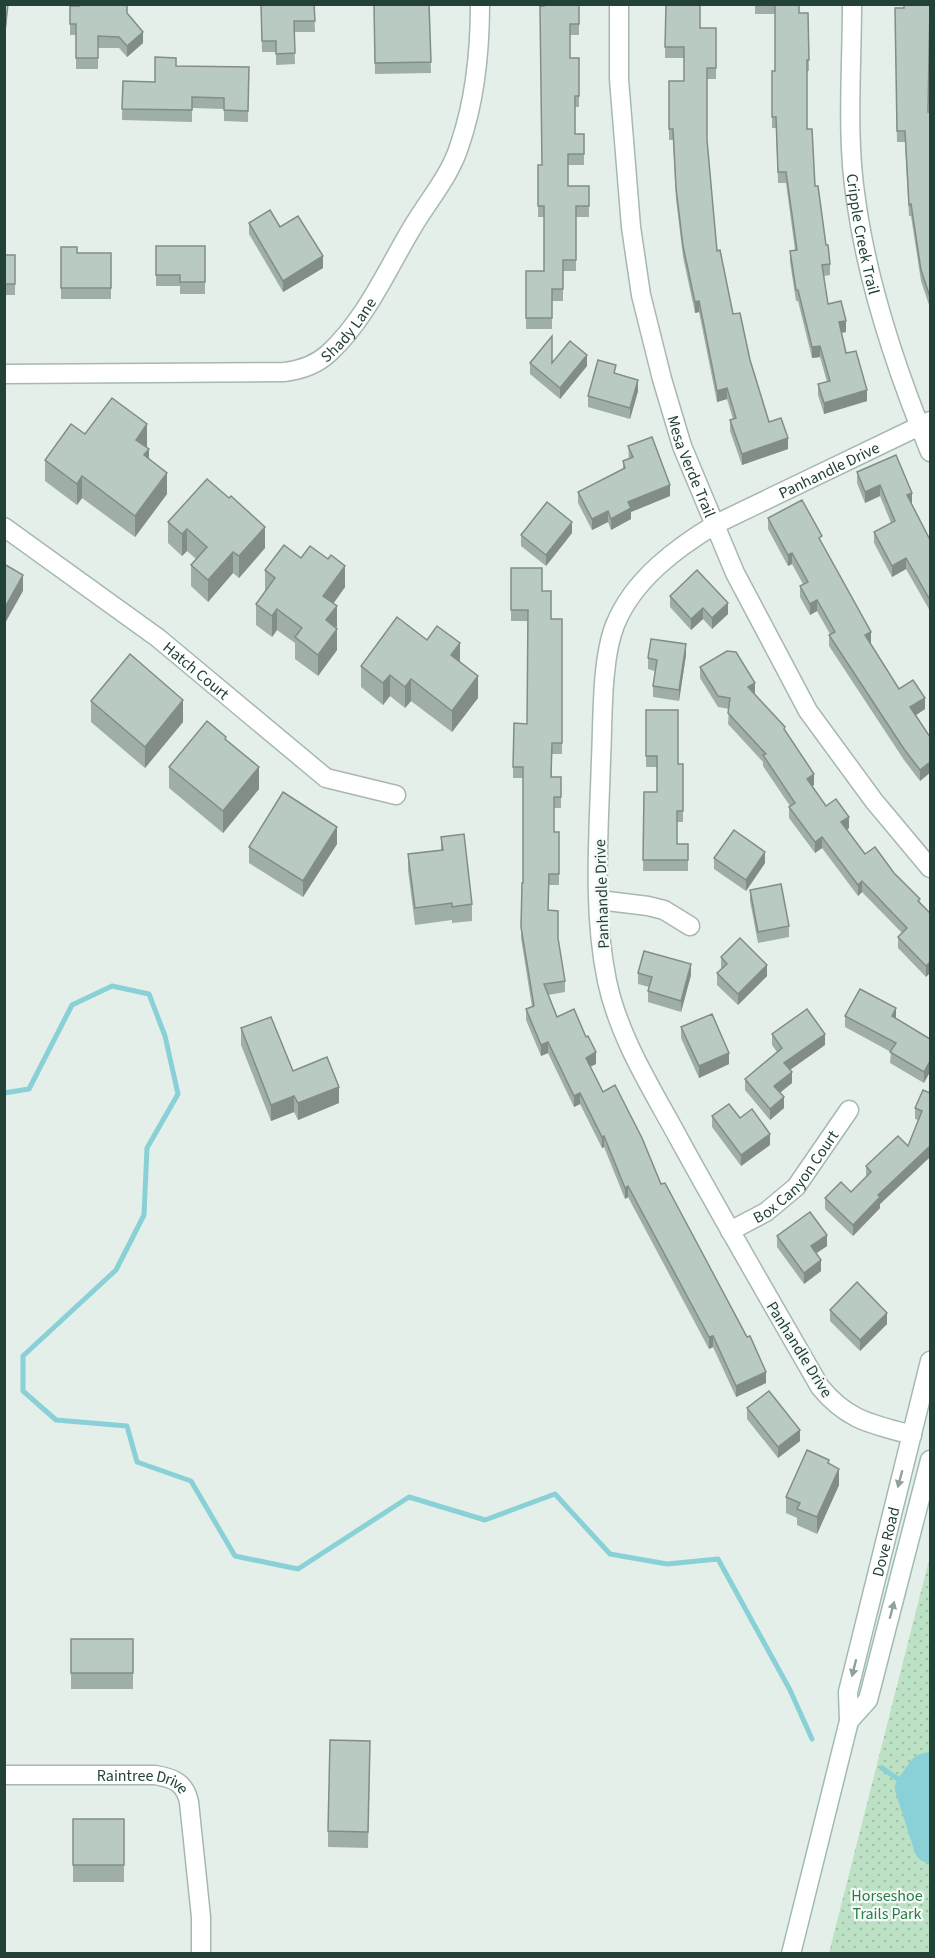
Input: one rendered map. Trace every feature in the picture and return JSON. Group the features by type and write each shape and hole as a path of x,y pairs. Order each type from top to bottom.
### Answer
{"street":[{"name":"Shady Lane","path":"4,374 284,372 299,370 314,364 328,354 354,327 416,222 450,171 460,145 474,92 480,4"},
{"name":"Mesa Verde Trail","path":"619,4 619,79 631,227 641,295 682,446 735,573 808,711 874,801 930,868"},
{"name":"Cripple Creek Trail","path":"852,4 852,142 855,199 870,273 900,376 925,424 930,452"},
{"name":"Panhandle Drive","path":"912,1435 868,1423 846,1413 833,1402 820,1387 730,1231 641,1070 617,1016 602,947 598,871 604,696 608,654 614,627 625,605 642,582 665,560 716,524 925,424"},
{"name":"Hatch Court","path":"4,527 158,638 326,778 396,795"},
{"path":"599,900 664,910 690,926"},
{"name":"Box Canyon Court","path":"730,1231 766,1212 796,1187 849,1110"},
{"name":"Dove Road","path":"791,1953 849,1721 848,1692 930,1361"},
{"path":"912,1435 930,1432"},
{"path":"912,1435 930,1452"},
{"name":"Dove Road","path":"849,1721 868,1700 930,1460"},
{"name":"Raintree Drive","path":"4,1775 155,1775 169,1777 176,1781 187,1791 189,1802 201,1917 201,1953"}],"green space":[{"name":"Horseshoe Trails Park","path":"930,1556 930,1953 829,1953"}],"building":[{"path":"4,4 8,4 4,40"},
{"path":"79,4 127,4 127,13 143,32 127,46 119,37 98,36 98,58 76,58 76,24 70,24 70,6 79,6"},
{"path":"261,4 314,4 315,21 294,21 295,53 276,54 276,41 262,41"},
{"path":"374,4 429,4 431,62 375,63"},
{"path":"579,4 579,24 570,24 570,58 579,58 579,96 575,96 575,134 584,134 584,154 568,154 568,186 589,186 589,206 576,206 576,260 563,260 563,289 552,289 552,318 526,318 526,271 544,271 544,206 538,206 538,165 542,165 540,6"},
{"path":"666,4 700,4 700,28 716,28 716,68 707,68 707,140 717,251 720,250 733,314 740,313 750,360 769,422 781,418 788,438 742,454 730,420 736,418 727,388 717,391 699,301 695,302 683,246 676,188 673,129 669,129 669,81 684,81 684,47 665,47"},
{"path":"775,4 799,4 799,13 808,13 807,129 812,129 815,186 818,186 826,245 828,245 830,264 822,265 828,304 841,301 846,321 839,322 846,353 856,351 867,390 824,403 818,384 830,381 820,346 812,347 798,290 796,290 790,251 797,250 786,172 778,172 776,117 772,117"},
{"path":"904,4 930,4 928,112 930,112 930,297 921,270 911,204 909,205 905,131 897,131 895,8 904,8"},
{"path":"155,57 176,58 176,66 249,67 248,111 224,110 224,98 192,97 192,110 122,109 123,81 155,82"},
{"path":"270,210 280,227 298,216 323,256 283,281 249,223"},
{"path":"156,246 205,246 205,282 180,282 180,275 156,275"},
{"path":"61,247 77,247 77,253 111,253 111,288 61,288"},
{"path":"4,255 15,255 15,284 4,284"},
{"path":"552,336 552,363 570,341 587,355 560,388 530,363"},
{"path":"598,360 616,365 614,373 638,380 630,408 588,396"},
{"path":"112,398 147,424 136,440 149,449 144,455 167,473 135,516 82,476 77,484 45,460 71,424 85,434"},
{"path":"652,437 670,485 628,502 631,508 611,519 608,511 592,519 578,492 625,468 623,461 633,457 628,446"},
{"path":"896,455 912,493 907,495 930,540 930,600 906,558 892,566 874,532 895,521 880,485 865,492 857,472"},
{"path":"207,479 229,498 231,496 265,527 239,556 233,552 208,580 191,565 207,547 187,529 182,534 168,522"},
{"path":"802,500 822,536 819,538 871,632 865,635 899,689 913,680 925,698 910,707 930,737 930,762 920,770 829,635 835,632 817,600 810,604 800,586 808,582 792,553 788,555 768,518"},
{"path":"547,502 572,522 546,555 521,535"},
{"path":"284,545 301,558 310,546 328,559 331,555 345,566 323,596 337,606 326,620 337,629 318,655 295,637 302,628 277,609 272,616 256,604 275,578 265,570"},
{"path":"4,564 23,575 4,609"},
{"path":"511,568 542,568 542,591 551,591 551,619 562,619 562,743 552,743 551,777 561,777 561,797 554,797 554,832 559,832 559,874 549,874 548,910 558,911 558,938 565,981 544,984 557,1017 574,1009 586,1037 588,1036 596,1052 586,1058 603,1092 615,1085 642,1138 661,1184 665,1183 747,1337 750,1336 766,1372 736,1386 713,1336 709,1337 628,1186 625,1188 604,1136 602,1137 580,1093 574,1096 548,1042 541,1045 526,1009 534,1006 521,927 523,767 513,767 514,723 527,724 528,610 511,610"},
{"path":"697,570 728,603 712,618 703,608 691,619 670,596"},
{"path":"397,617 427,640 437,626 460,643 451,655 478,676 452,711 411,679 405,687 390,675 383,683 361,666"},
{"path":"651,639 686,644 679,690 653,686 657,660 648,658"},
{"path":"727,651 736,652 755,683 748,687 785,727 784,729 814,774 807,779 826,806 836,799 849,817 841,822 865,854 875,847 894,873 920,899 918,901 930,913 930,962 926,966 898,937 907,928 862,881 858,885 822,837 815,842 789,807 795,803 763,755 766,754 728,713 730,698 718,696 700,667"},
{"path":"130,654 183,700 145,747 91,701"},
{"path":"646,710 678,710 678,764 683,764 683,811 677,811 677,844 688,844 688,860 643,860 644,792 657,792 657,756 646,756"},
{"path":"207,721 259,767 223,811 169,767"},
{"path":"283,792 337,827 303,881 249,847"},
{"path":"734,830 765,852 746,880 714,858"},
{"path":"464,834 472,904 452,907 452,903 415,908 408,854 443,850 441,837"},
{"path":"781,884 789,926 758,932 750,890"},
{"path":"740,938 767,965 738,994 717,973 727,964 721,957"},
{"path":"644,951 691,964 681,1001 648,991 652,977 638,973"},
{"path":"860,989 896,1008 892,1016 930,1039 930,1061 924,1072 890,1052 896,1043 845,1016"},
{"path":"807,1009 825,1034 784,1063 792,1072 774,1086 784,1097 770,1109 745,1079 782,1048 772,1034"},
{"path":"712,1014 729,1053 699,1066 681,1027"},
{"path":"271,1017 293,1071 327,1057 339,1087 298,1103 294,1096 271,1105 241,1028"},
{"path":"923,1090 930,1093 930,1146 878,1195 880,1197 853,1225 825,1198 841,1182 851,1192 871,1172 866,1166 898,1136 908,1146 922,1111 915,1108"},
{"path":"729,1104 740,1118 752,1109 770,1134 741,1155 712,1116"},
{"path":"810,1212 827,1235 811,1246 821,1260 804,1273 777,1236"},
{"path":"857,1282 887,1313 860,1340 830,1310"},
{"path":"769,1391 800,1430 778,1447 747,1408"},
{"path":"807,1450 829,1460 828,1463 839,1469 817,1517 797,1509 800,1503 786,1497"},
{"path":"71,1639 133,1639 133,1673 71,1673"},
{"path":"330,1740 370,1741 368,1832 328,1831"},
{"path":"73,1819 124,1819 124,1865 73,1865"}],"waterway":[{"path":"4,1093 29,1089 72,1005 112,986 149,994 165,1036 178,1094 147,1148 144,1215 116,1270 23,1356 23,1391 56,1420 127,1426 137,1462 191,1481 235,1556 298,1569 409,1497 485,1520 555,1494 610,1554 667,1564 718,1559 790,1690 812,1739"},
{"path":"882,1768 911,1788"},
{"path":"930,1768 924,1770 911,1788 930,1847"}]}
